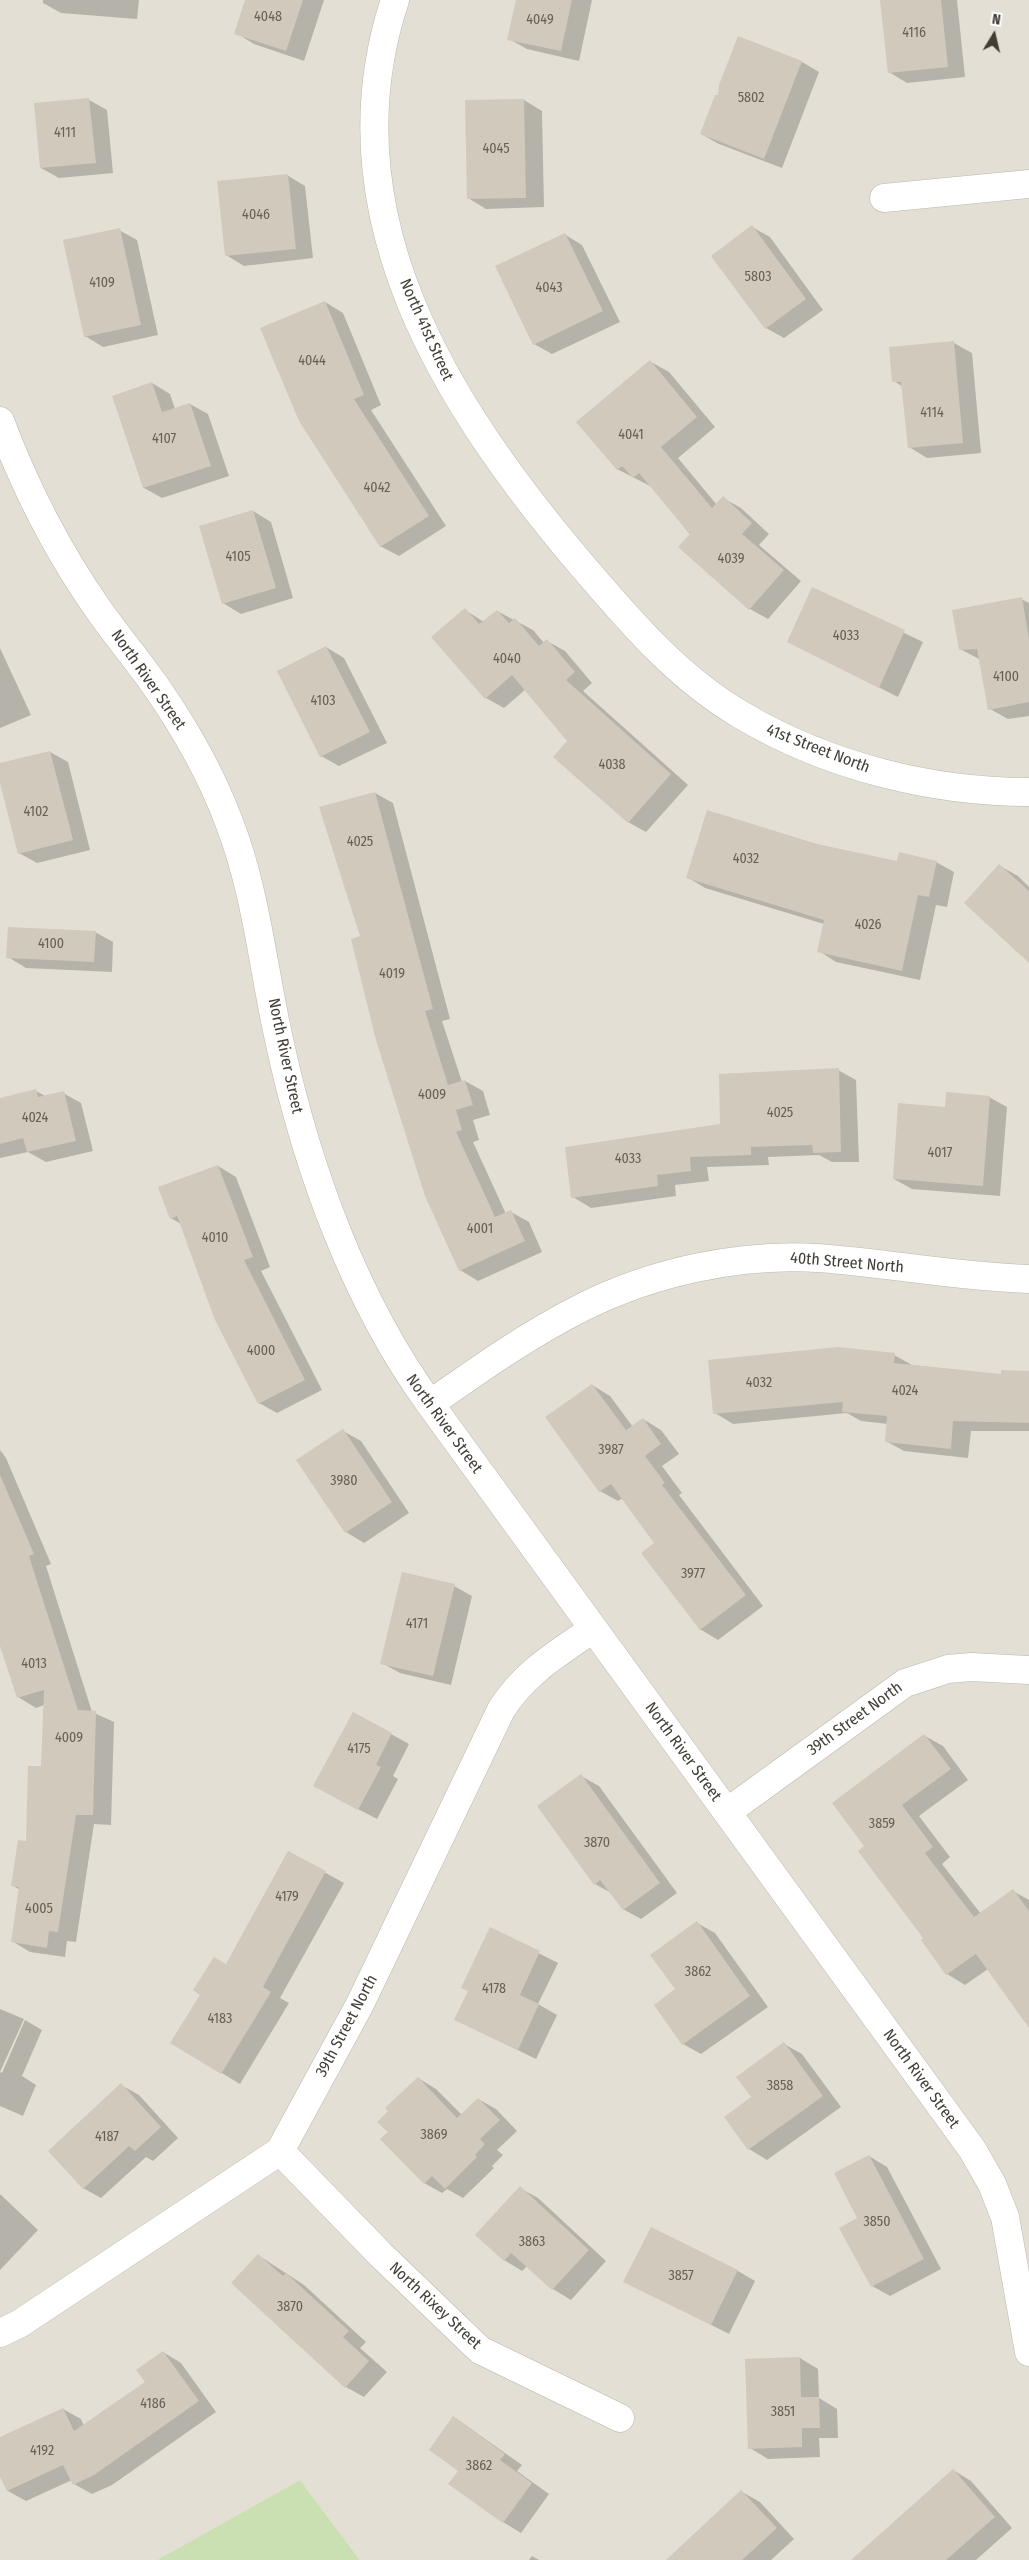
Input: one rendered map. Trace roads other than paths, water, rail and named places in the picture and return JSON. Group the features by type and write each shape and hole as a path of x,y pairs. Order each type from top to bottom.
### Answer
{"street":[{"name":"North 41st Street","path":"395,0 382,50 376,84 375,151 378,187 386,224 412,304 435,359 461,405 491,448 559,537 640,631"},
{"path":"884,198 1029,184"},
{"name":"North River Street","path":"0,421 13,456 62,553 98,610 179,721 198,753 217,792 242,858 258,920 281,1051 302,1133 318,1179 371,1307 404,1368 984,2169 1005,2217 1024,2298 1029,2352"},
{"name":"41st Street North","path":"640,631 662,656 712,696 772,733 872,770 948,787 1029,792"},
{"name":"40th Street North","path":"430,1404 549,1326 584,1306 655,1279 695,1269 754,1260 816,1258 1029,1279"},
{"name":"39th Street North","path":"0,2333 19,2324 280,2151 360,2004 501,1710 511,1695 537,1668 593,1629"},
{"name":"39th Street North","path":"727,1812 905,1683 927,1674 971,1667 1029,1670"},
{"name":"North Rixey Street","path":"280,2151 381,2255 480,2350 620,2418"}]}
